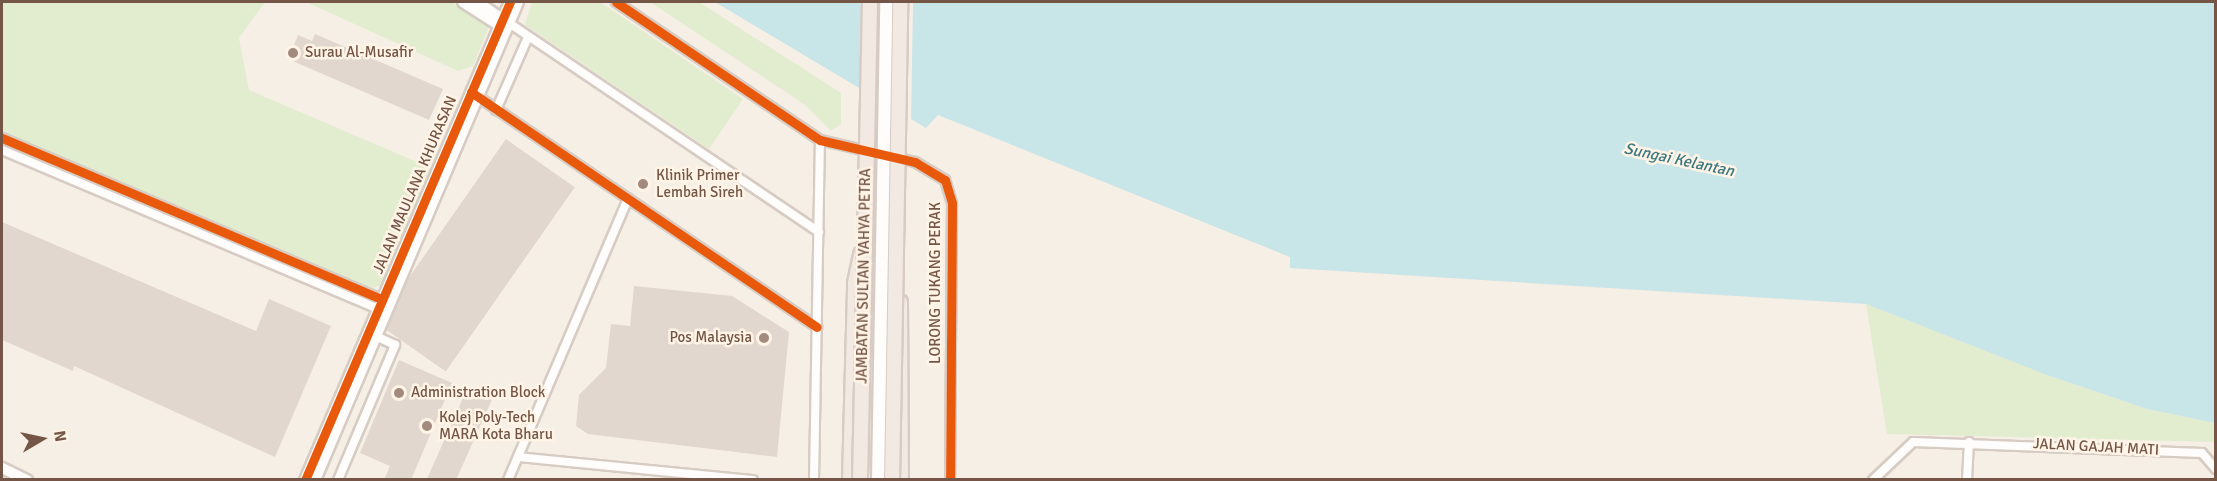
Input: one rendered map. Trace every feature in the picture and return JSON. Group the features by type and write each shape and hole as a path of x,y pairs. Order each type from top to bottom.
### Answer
{"highway":[{"name":"JAMBATAN SULTAN YAHYA PETRA","path":"860,480 870,2"},
{"name":"JAMBATAN SULTAN YAHYA PETRA","path":"892,480 900,2"},
{"path":"850,480 855,283 865,234"},
{"path":"896,234 904,355 901,480"}],"main road":[{"name":"JAMBATAN SULTAN YAHYA PETRA","path":"878,480 886,2"}],"street":[{"path":"463,2 519,31 819,232"},
{"path":"477,2 504,24"},
{"path":"510,2 504,24 474,95 817,327"},
{"path":"504,24 518,2"},
{"name":"LORONG TUKANG PERAK","path":"616,2 820,140 915,162 945,180 950,190 950,480"},
{"path":"496,110 528,37"},
{"name":"JALAN MAULANA KHURASAN","path":"305,480 380,304 474,95"},
{"name":"JALAN MAULANA KHURASAN","path":"315,480 474,95"},
{"path":"2,138 380,304"},
{"path":"814,480 820,140"},
{"path":"2,150 380,304"},
{"path":"508,480 628,199"},
{"path":"338,480 395,345 376,336"},
{"name":"JALAN GAJAH MATI","path":"1873,480 1913,442 1969,442 2202,453 2216,469"},
{"path":"1967,480 1969,442"},
{"path":"518,457 753,480"},
{"path":"2,468 27,480"}],"green space":[{"path":"2,2 265,2 239,38 249,90 431,168 382,285 372,288 2,133"},
{"path":"306,2 452,2 489,26 473,66 458,71"},
{"path":"532,2 600,2 743,99 709,149 525,25"},
{"path":"650,2 699,2 841,93 841,124 831,131 804,104"},
{"path":"1866,304 2044,374 2147,409 2215,423 2215,442 1887,434"}],"water":[{"name":"Sungai Kelantan","path":"715,2 2215,2 2215,423 2147,409 2044,374 1866,304 1290,268 1290,257 938,115 926,128"}],"pier":[{"path":"866,2 913,2 911,123 863,94"}],"building":[{"path":"315,34 443,89 429,120 288,59 298,35 312,41"},
{"path":"506,139 575,187 446,371 377,323"},
{"path":"2,222 256,331 269,299 331,326 275,457 74,366 73,371 2,340"},
{"path":"634,286 732,296 789,332 777,457 588,434 576,426 579,395 606,368 611,324 630,326"},
{"path":"399,360 452,383 411,480 384,480 390,466 360,453"},
{"path":"467,389 492,400 456,480 427,479"}],"cycle path":[{"path":"305,480 510,2"},
{"path":"616,2 820,140 915,162 945,180 952,203 950,480"},
{"path":"471,92 817,327"},
{"path":"2,138 382,299"}],"place":[{"name":"Surau Al-Musafir","path":"293,53"},
{"name":"Klinik Primer Lembah Sireh","path":"643,184"},
{"name":"Pos Malaysia","path":"764,338"},
{"name":"Administration Block","path":"399,393"},
{"name":"Kolej Poly-Tech MARA Kota Bharu","path":"427,426"}]}
